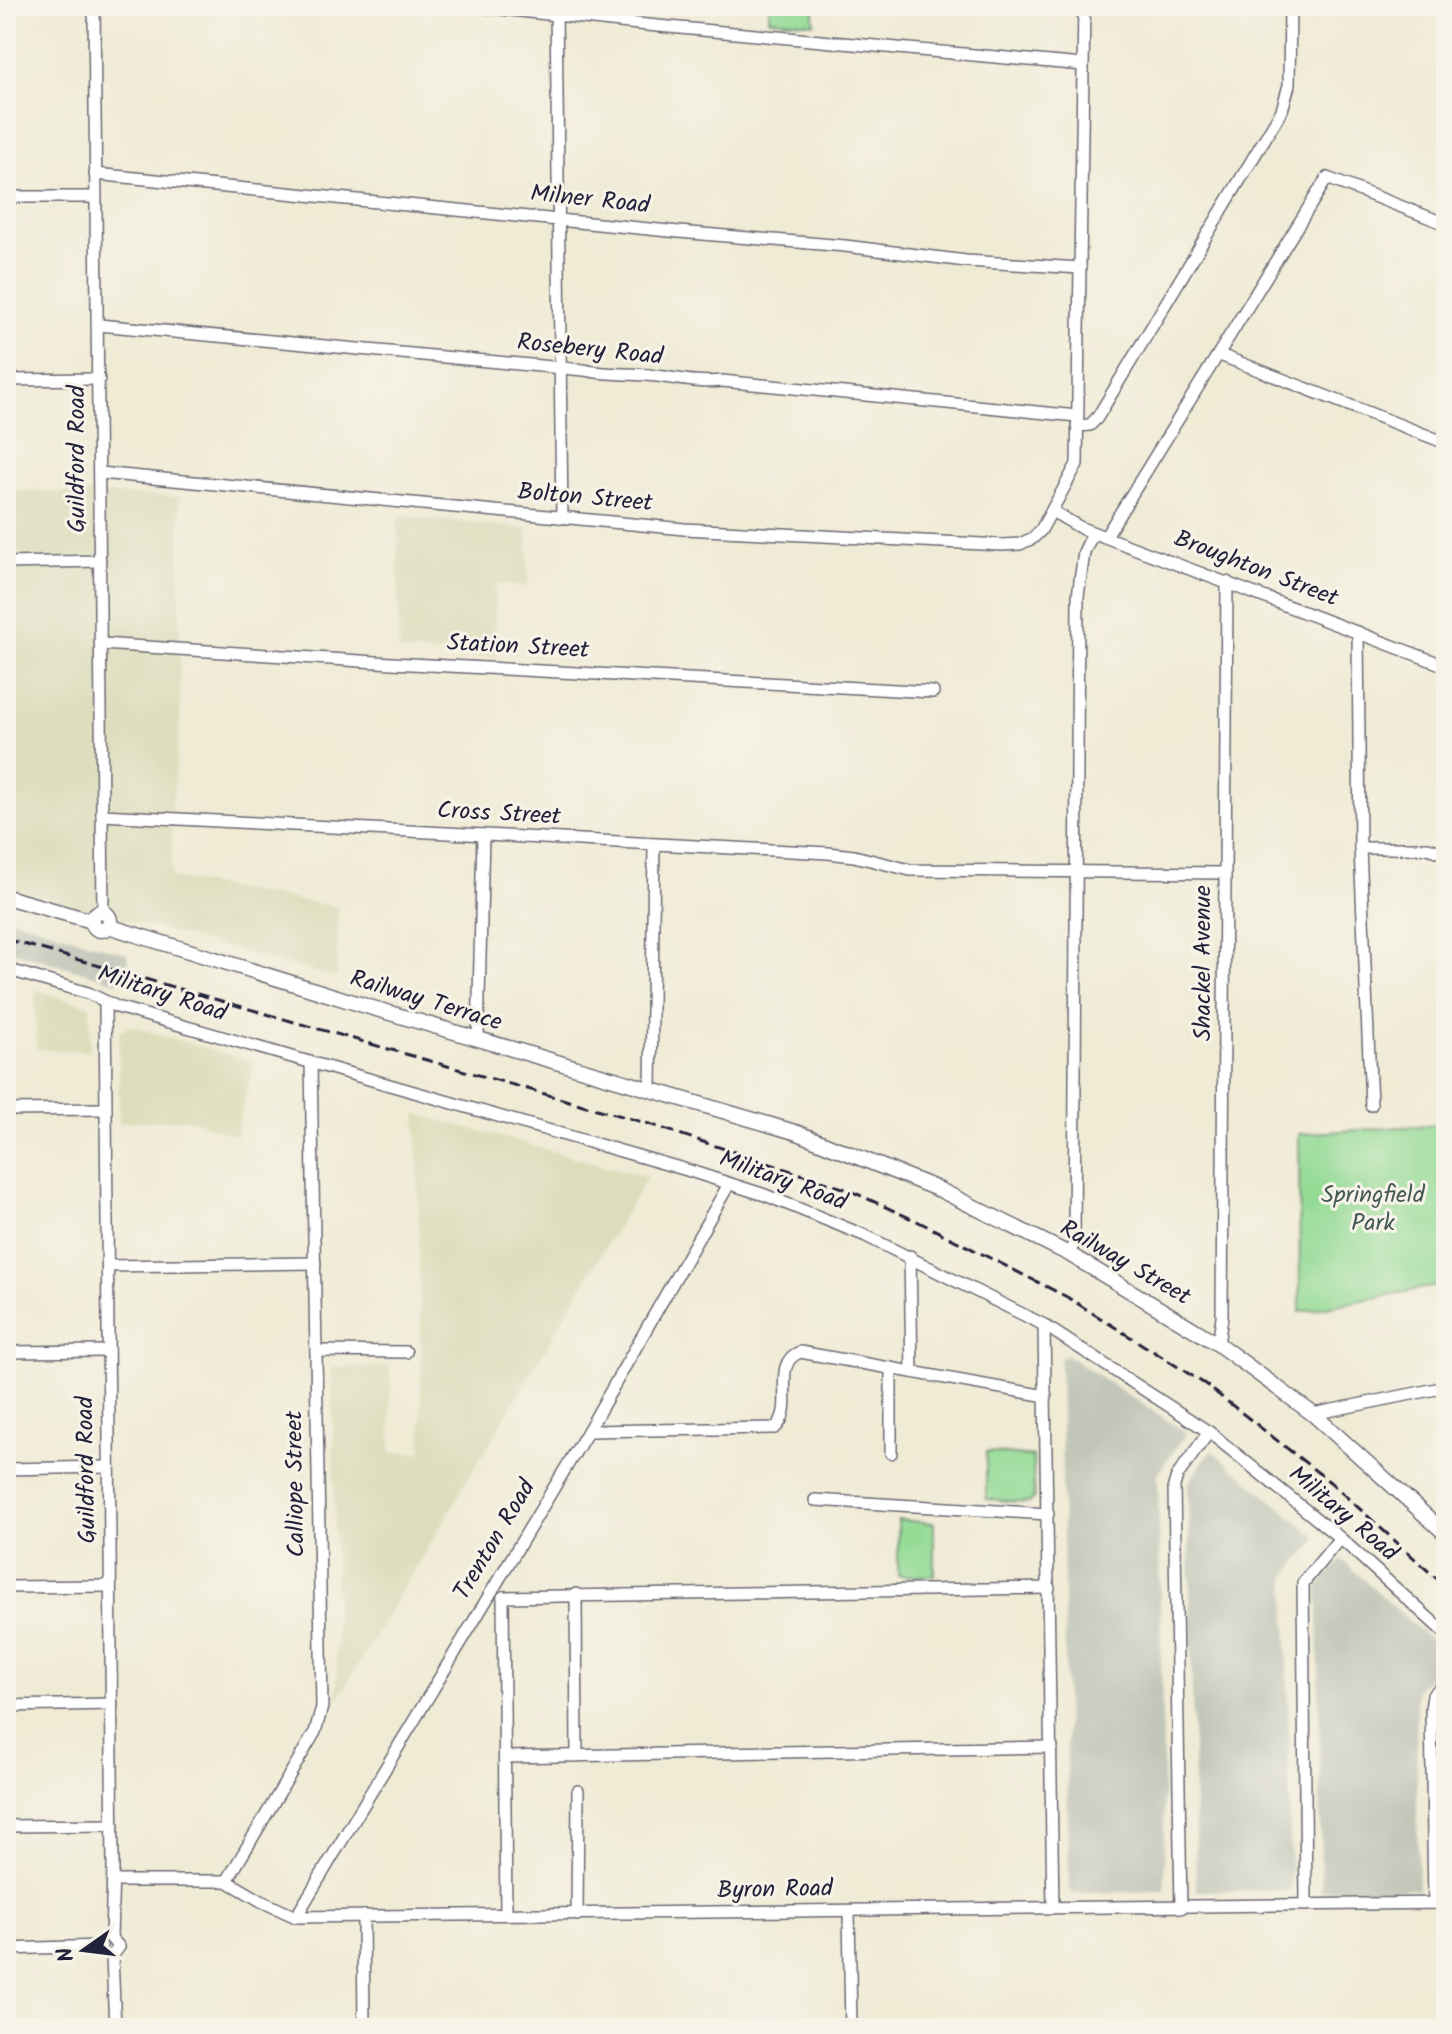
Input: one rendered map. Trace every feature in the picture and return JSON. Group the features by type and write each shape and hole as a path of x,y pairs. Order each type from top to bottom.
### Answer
{"main road":[{"name":"Railway Terrace","path":"6,897 101,920 478,1039 733,1113"},
{"name":"Railway Street","path":"733,1113 798,1133 940,1190 1069,1254 1218,1344 1313,1414 1446,1534"}],"street":[{"name":"Guildford Road","path":"94,6 99,325 101,920"},
{"path":"475,6 556,10 1083,65"},
{"name":"Bolton Street","path":"100,473 684,529 1002,545 1020,544 1033,538 1052,511 1077,464 1084,6"},
{"path":"1077,421 1090,425 1097,418 1278,117 1289,85 1290,6"},
{"path":"556,10 562,518"},
{"name":"Milner Road","path":"95,174 845,246 966,261 1080,268"},
{"path":"1106,536 1327,178 1446,224"},
{"path":"6,197 95,197"},
{"name":"Rosebery Road","path":"99,325 612,375 722,381 1077,421"},
{"path":"1220,355 1446,443"},
{"path":"6,380 99,379"},
{"name":"Broughton Street","path":"1052,511 1087,530 1446,666"},
{"path":"1069,1254 1074,1243 1078,596 1087,530"},
{"path":"6,563 100,561"},
{"name":"Shackel Avenue","path":"1218,1344 1222,1317 1227,582"},
{"path":"1358,632 1360,848 1371,1105"},
{"name":"Station Street","path":"101,644 933,692"},
{"name":"Cross Street","path":"102,815 828,853 910,870 1225,873"},
{"path":"478,1039 483,835"},
{"path":"651,1088 654,845"},
{"path":"1360,848 1428,848 1446,854"},
{"name":"Military Road","path":"6,969 88,993 105,1002 687,1170 765,1195 910,1256 1044,1325 1209,1432 1340,1538 1446,1634"},
{"name":"Guildford Road","path":"105,1002 113,1825 111,1938"},
{"name":"Calliope Street","path":"227,1881 320,1719 311,1062"},
{"path":"6,1110 106,1109"},
{"name":"Trenton Road","path":"296,1917 588,1431 729,1184"},
{"path":"910,1256 912,1372"},
{"path":"108,1266 315,1263"},
{"path":"1044,1325 1053,1908"},
{"path":"6,1352 108,1351"},
{"path":"316,1351 406,1352"},
{"path":"588,1431 775,1428 784,1418 788,1360 795,1353 806,1352 1046,1396"},
{"path":"891,1368 891,1453"},
{"path":"1313,1414 1446,1387"},
{"path":"1181,1908 1174,1486 1177,1476 1209,1432"},
{"path":"6,1469 108,1467"},
{"path":"815,1500 1048,1514"},
{"path":"1306,1905 1303,1583 1340,1538"},
{"path":"6,1587 110,1586"},
{"path":"492,1587 503,1597 1049,1588"},
{"path":"576,1594 577,1756"},
{"path":"503,1597 506,1914"},
{"path":"1440,1903 1431,1709 1433,1695 1446,1682"},
{"path":"6,1706 112,1704"},
{"path":"506,1757 1052,1747"},
{"path":"577,1915 578,1791"},
{"path":"6,1826 113,1825"},
{"name":"Byron Road","path":"113,1881 227,1881 296,1917 1440,1903"},
{"path":"849,1911 851,2028"},
{"path":"363,1916 364,2028"},
{"path":"112,1956 104,1954 101,1946 103,1941 111,1938 119,1947 112,1956 115,2028"},
{"path":"6,1949 101,1946"}],"shaded area":[{"path":"9,490 180,497 180,717 172,805 172,878 338,907 337,978 6,887"},
{"path":"400,516 528,529 528,586 495,584 496,657 399,651 397,519"},
{"path":"6,917 127,954 128,961 117,982 6,949"},
{"path":"35,990 90,1006 90,1051 36,1049"},
{"path":"131,1026 254,1062 236,1136 188,1119 119,1123 119,1035 121,1030"},
{"path":"417,1114 647,1177 337,1701 332,1367 390,1366 391,1453 422,1452"},
{"path":"1065,1354 1187,1433 1158,1473 1165,1891 1073,1893 1069,1888 1060,1360"},
{"path":"1211,1450 1316,1537 1286,1576 1291,1890 1196,1891 1188,1483"},
{"path":"1341,1559 1446,1654 1446,1658 1416,1691 1418,1889 1321,1891 1318,1586"}],"green space":[{"path":"769,6 814,6 814,23 769,19"},
{"name":"Springfield Park","path":"1446,1124 1446,1284 1300,1312 1299,1134"},
{"path":"986,1452 1033,1457 1034,1498 1029,1503 986,1499"},
{"path":"898,1520 934,1523 934,1576 898,1576"}],"railway":[{"path":"6,939 649,1124 846,1189 1067,1297 1205,1384 1330,1482 1446,1587"}]}
